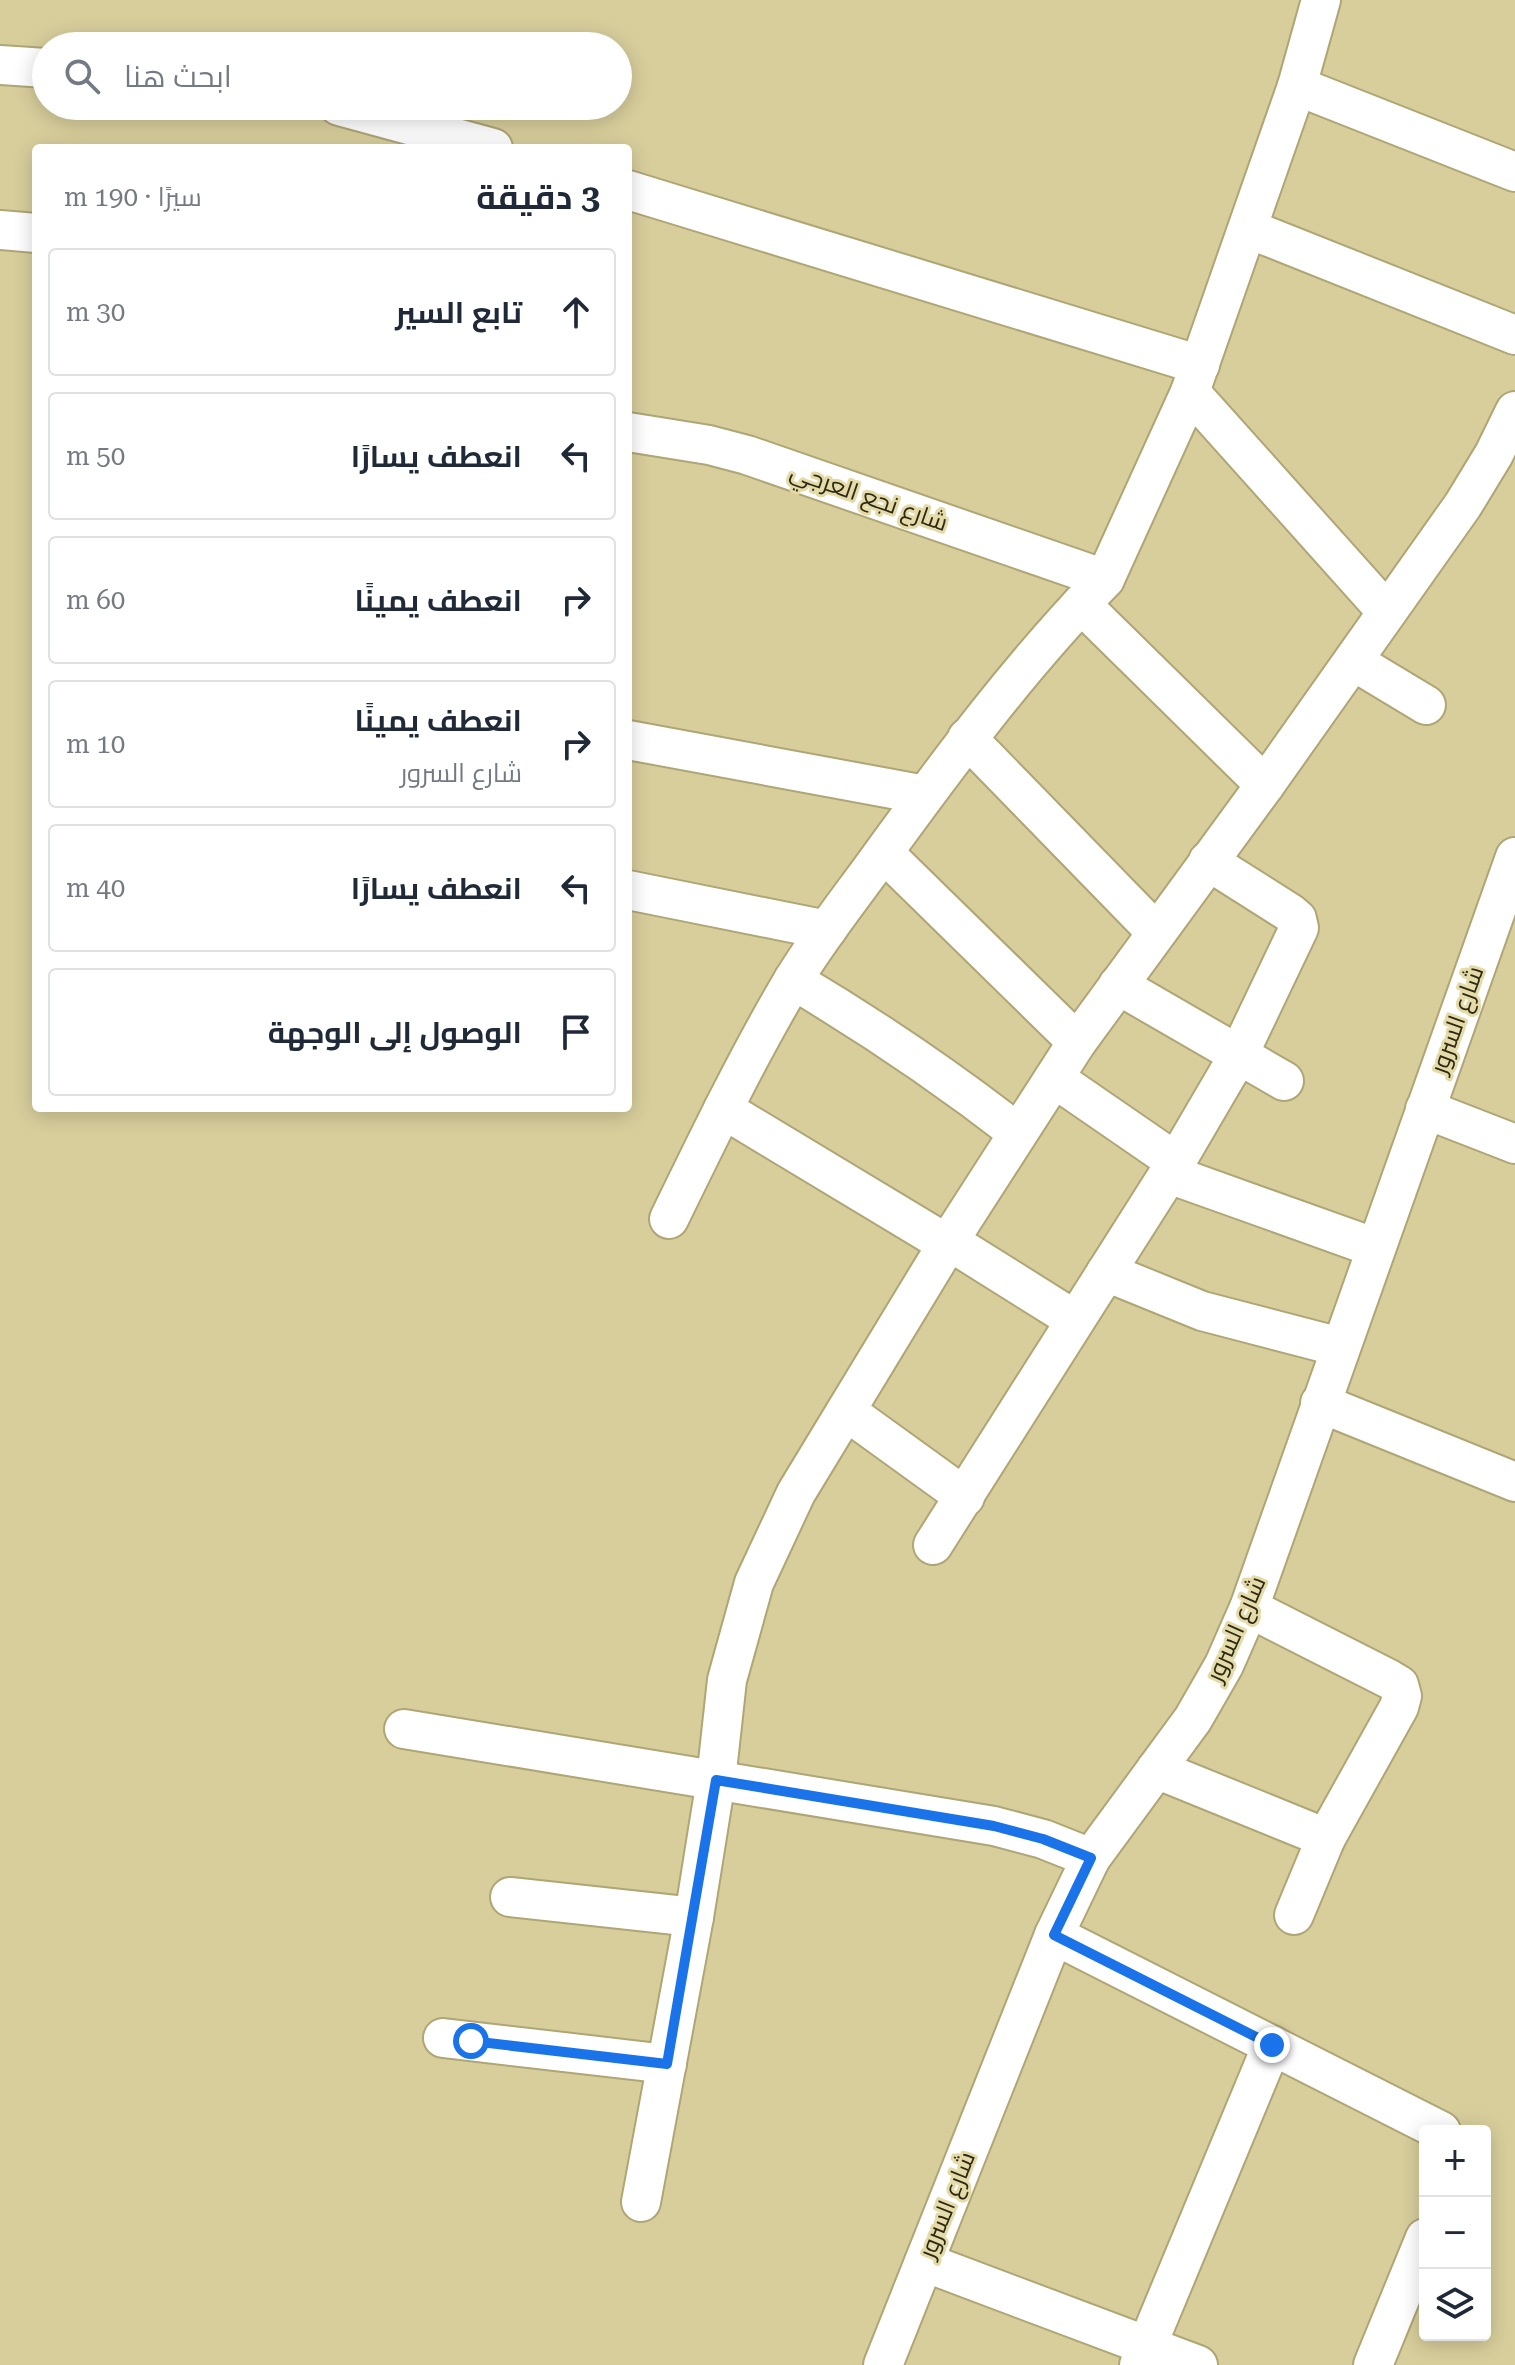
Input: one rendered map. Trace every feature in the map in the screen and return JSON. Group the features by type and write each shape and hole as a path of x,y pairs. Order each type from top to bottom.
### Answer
{"street":[{"path":"669,1219 723,1109 793,980 967,738 1093,591 1195,378 1297,86 1321,0"},
{"path":"0,65 32,67"},
{"path":"1297,86 1515,172"},
{"path":"390,120 478,144"},
{"path":"632,191 1195,378 1387,612"},
{"path":"1249,229 1515,335"},
{"path":"0,230 32,233"},
{"path":"641,2202 694,1917 716,1780 727,1680 754,1583 796,1493 948,1243 1077,1042 1265,785 1463,505 1494,454 1515,411"},
{"name":"شارع نجع العرجي","path":"632,433 709,445 747,455 1093,591"},
{"path":"1093,591 1265,785"},
{"path":"1353,661 1426,705"},
{"path":"967,738 1156,932"},
{"path":"632,741 925,795"},
{"path":"884,853 1077,1042"},
{"name":"شارع السرور","path":"883,2365 1054,1935 1091,1858 1193,1719 1224,1665 1249,1608 1515,857"},
{"path":"933,1545 1173,1168 1238,1056 1299,928 1297,919 1290,913 1208,861"},
{"path":"632,891 827,930"},
{"path":"793,980 884,1035 1018,1133"},
{"path":"1118,985 1284,1081"},
{"path":"1054,1078 1173,1168 1376,1248"},
{"path":"723,1109 1075,1320"},
{"path":"1425,1109 1515,1144"},
{"path":"1106,1272 1202,1311 1340,1347"},
{"path":"1320,1403 1515,1482"},
{"path":"846,1411 965,1497"},
{"path":"1249,1608 1399,1685 1402,1696 1399,1707 1326,1838 1294,1915"},
{"path":"404,1729 994,1826 1043,1839 1091,1858"},
{"path":"1156,1769 1326,1838"},
{"path":"510,1897 694,1917"},
{"path":"1054,1935 1429,2125"},
{"path":"443,2038 667,2064"},
{"path":"1143,2355 1272,2045"},
{"path":"1373,2365 1419,2253"},
{"path":"924,2262 1143,2355 1198,2365"}],"route":[{"path":"471,2041 667,2064 716,1780 994,1826 1043,1839 1091,1858 1054,1935 1272,2045"}]}
